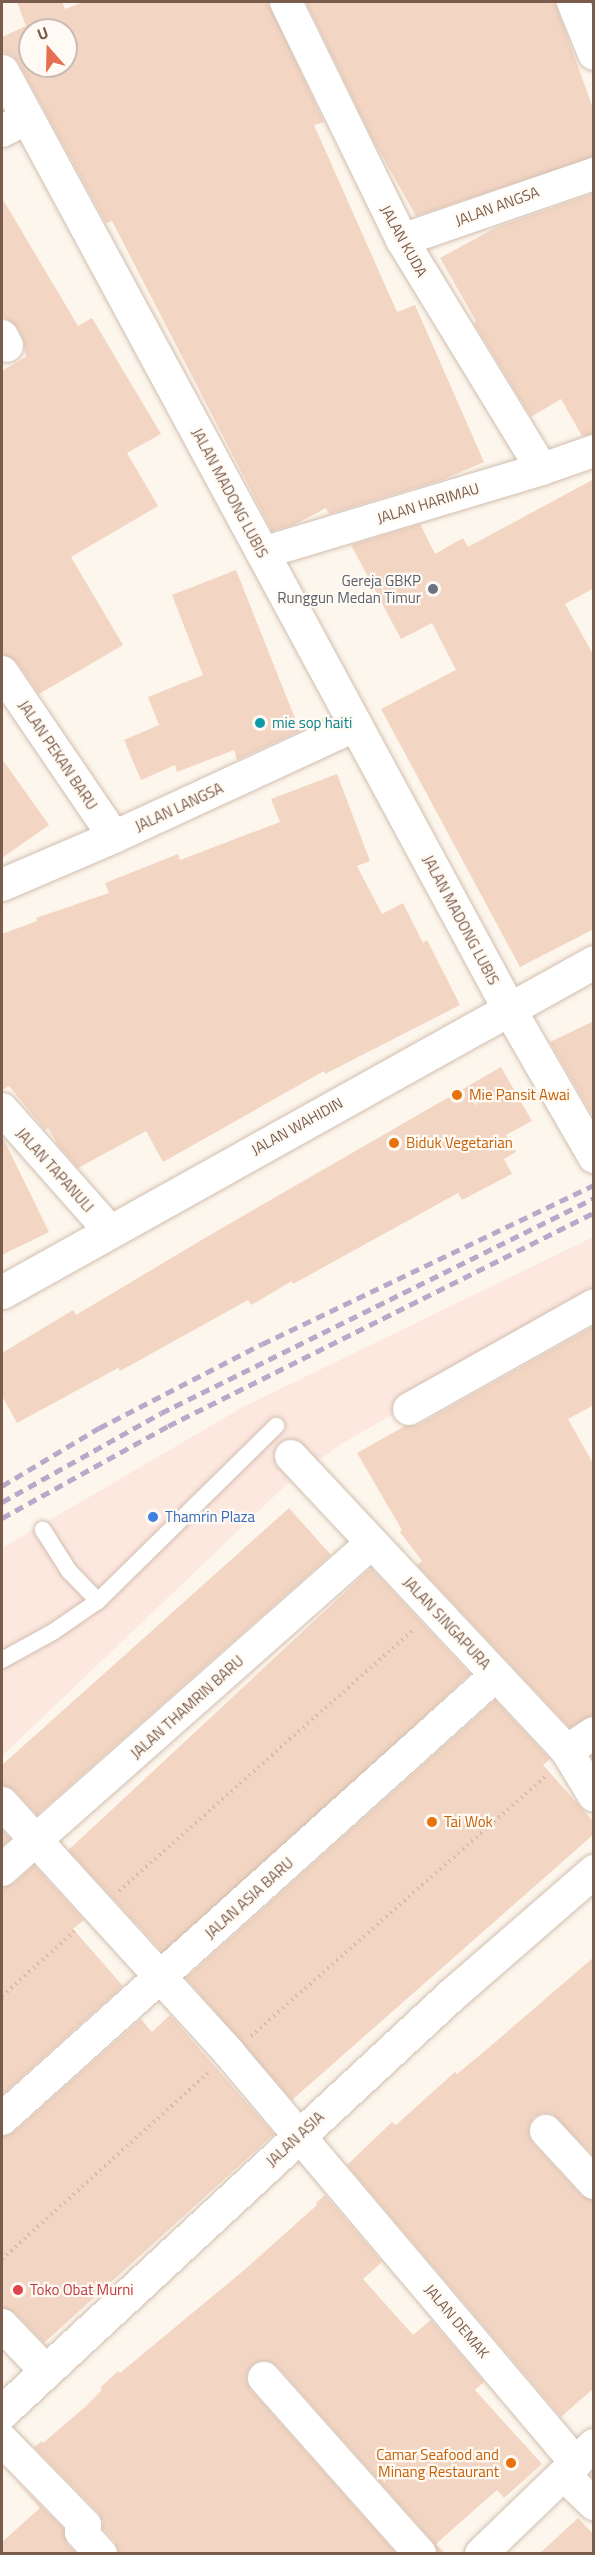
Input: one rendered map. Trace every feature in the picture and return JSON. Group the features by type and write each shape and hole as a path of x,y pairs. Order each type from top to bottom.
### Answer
{"street":[{"name":"JALAN KUDA","path":"286,2 402,240 542,469"},
{"path":"573,2 594,54"},
{"name":"JALAN MADONG LUBIS","path":"2,71 14,124 262,553 509,1009 594,1156"},
{"name":"JALAN ANGSA","path":"402,240 594,174"},
{"name":"JALAN HARIMAU","path":"262,553 542,469 594,451"},
{"name":"JALAN PEKAN BARU","path":"2,672 114,837"},
{"name":"JALAN LANGSA","path":"2,885 114,837 356,725"},
{"name":"JALAN WAHIDIN","path":"2,1292 109,1230 594,962"},
{"name":"JALAN TAPANULI","path":"2,1109 109,1230"},
{"path":"409,1409 594,1305"},
{"name":"JALAN SINGAPURA","path":"291,1456 568,1753 594,1796"},
{"name":"JALAN THAMRIN BARU","path":"2,1870 372,1543"},
{"name":"JALAN ASIA BARU","path":"2,2119 496,1675"},
{"path":"568,1753 594,1733"},
{"name":"JALAN DEMAK","path":"2,1803 100,1908 230,2054 578,2461 594,2504"},
{"name":"JALAN ASIA","path":"2,2412 450,1996 594,1871"},
{"path":"546,2131 594,2183"},
{"path":"2,2325 45,2370"},
{"path":"264,2378 420,2553"},
{"path":"2,2440 85,2526 81,2532 101,2553"},
{"path":"481,2553 578,2461"}],"lane":[{"path":"2,1660 53,1632 98,1601 276,1426"},
{"path":"43,1530 69,1571 98,1601"}],"path":[{"path":"2,1996 435,1611"},
{"path":"2,2259 568,1753"}],"shaded area":[{"name":"Thamrin Plaza","path":"593,1237 593,1298 338,1446 285,1486 2,1756 2,1548 243,1407"}],"building":[{"path":"17,2 62,2 65,9 83,2 268,2 324,122 314,125 397,312 415,305 484,462 442,480 329,514 326,508 294,525 272,531 112,221 106,223 27,78 78,78 78,18 23,18"},
{"path":"306,2 555,2 594,111 594,157 416,216 372,138"},
{"path":"18,30 18,62 11,55 2,52 2,37"},
{"path":"594,193 594,434 582,436 561,399 531,417 474,323 476,321 440,258 497,227"},
{"path":"2,198 78,326 92,318 161,434 127,453 158,506 71,557 123,645 39,694 16,661 2,654 2,371 26,357 23,339 18,328 2,316"},
{"path":"594,479 594,588 565,604 594,656 594,929 520,967 381,709 456,670 432,623 401,639 351,545 420,524 435,554 463,538 468,547"},
{"path":"236,570 300,731 237,760 234,750 177,772 175,765 141,780 124,740 159,725 148,697 203,675 172,595"},
{"path":"2,759 49,825 2,858"},
{"path":"337,774 370,861 357,866 382,914 403,903 423,943 427,940 460,1005 325,1074 324,1071 163,1162 146,1131 78,1168 58,1145 48,1128 45,1130 9,1086 2,1090 2,934 37,921 36,918 109,893 105,883 178,854 180,860 280,822 271,799"},
{"path":"594,1021 594,1118 550,1042"},
{"path":"501,1067 532,1121 506,1135 516,1152 504,1159 512,1174 462,1200 458,1193 293,1284 292,1281 251,1305 248,1300 120,1371 118,1368 17,1423 2,1396 2,1353 73,1310 76,1315"},
{"path":"2,1136 49,1232 2,1255"},
{"path":"594,1326 594,1405 568,1419 594,1465 594,1715 570,1728 417,1565 422,1561 400,1532 402,1530 357,1453 405,1426 418,1425"},
{"path":"289,1508 331,1555 37,1815 15,1791 2,1785 2,1765"},
{"path":"371,1568 470,1674 167,1956 68,1850"},
{"path":"495,1700 550,1759 543,1765 594,1822 594,1834 292,2100 186,1978"},
{"path":"2,1829 10,1839 2,1846"},
{"path":"34,1865 84,1920 73,1929 123,1986 2,2095 2,1887 13,1884"},
{"path":"594,1957 594,2156 552,2114 543,2113 534,2117 529,2126 529,2136 533,2143 581,2195 594,2200 594,2388 561,2417 347,2165 392,2122 396,2125 455,2072 457,2074"},
{"path":"170,2015 274,2134 44,2343 15,2313 2,2308 2,2136 14,2132 141,2019 152,2032"},
{"path":"325,2195 382,2262 363,2279 413,2335 431,2320 484,2382 475,2390 542,2464 504,2498 497,2490 436,2544 445,2553 438,2553 433,2542 277,2366 269,2361 260,2361 252,2365 247,2373 247,2382 251,2390 396,2553 118,2553 115,2542 102,2528 103,2522 98,2512 34,2447 42,2441 43,2443 85,2407 118,2371 120,2373 243,2271 317,2205 316,2203"},
{"path":"15,2480 64,2529 67,2544 76,2553 2,2553 2,2542 40,2508"},
{"path":"578,2518 594,2535 594,2553 540,2553"}],"railway":[{"path":"2,1486 99,1428 262,1344 594,1185"},
{"path":"2,1502 161,1413 594,1198"},
{"path":"2,1518 168,1426 594,1213"}],"place":[{"name":"Gereja GBKP Runggun Medan Timur","path":"433,589"},
{"name":"mie sop haiti","path":"260,723"},
{"name":"Mie Pansit Awai","path":"457,1095"},
{"name":"Biduk Vegetarian","path":"394,1143"},
{"name":"Thamrin Plaza","path":"153,1517"},
{"name":"Tai Wok","path":"432,1822"},
{"name":"Toko Obat Murni","path":"18,2290"},
{"name":"Camar Seafood and Minang Restaurant","path":"511,2463"}]}
